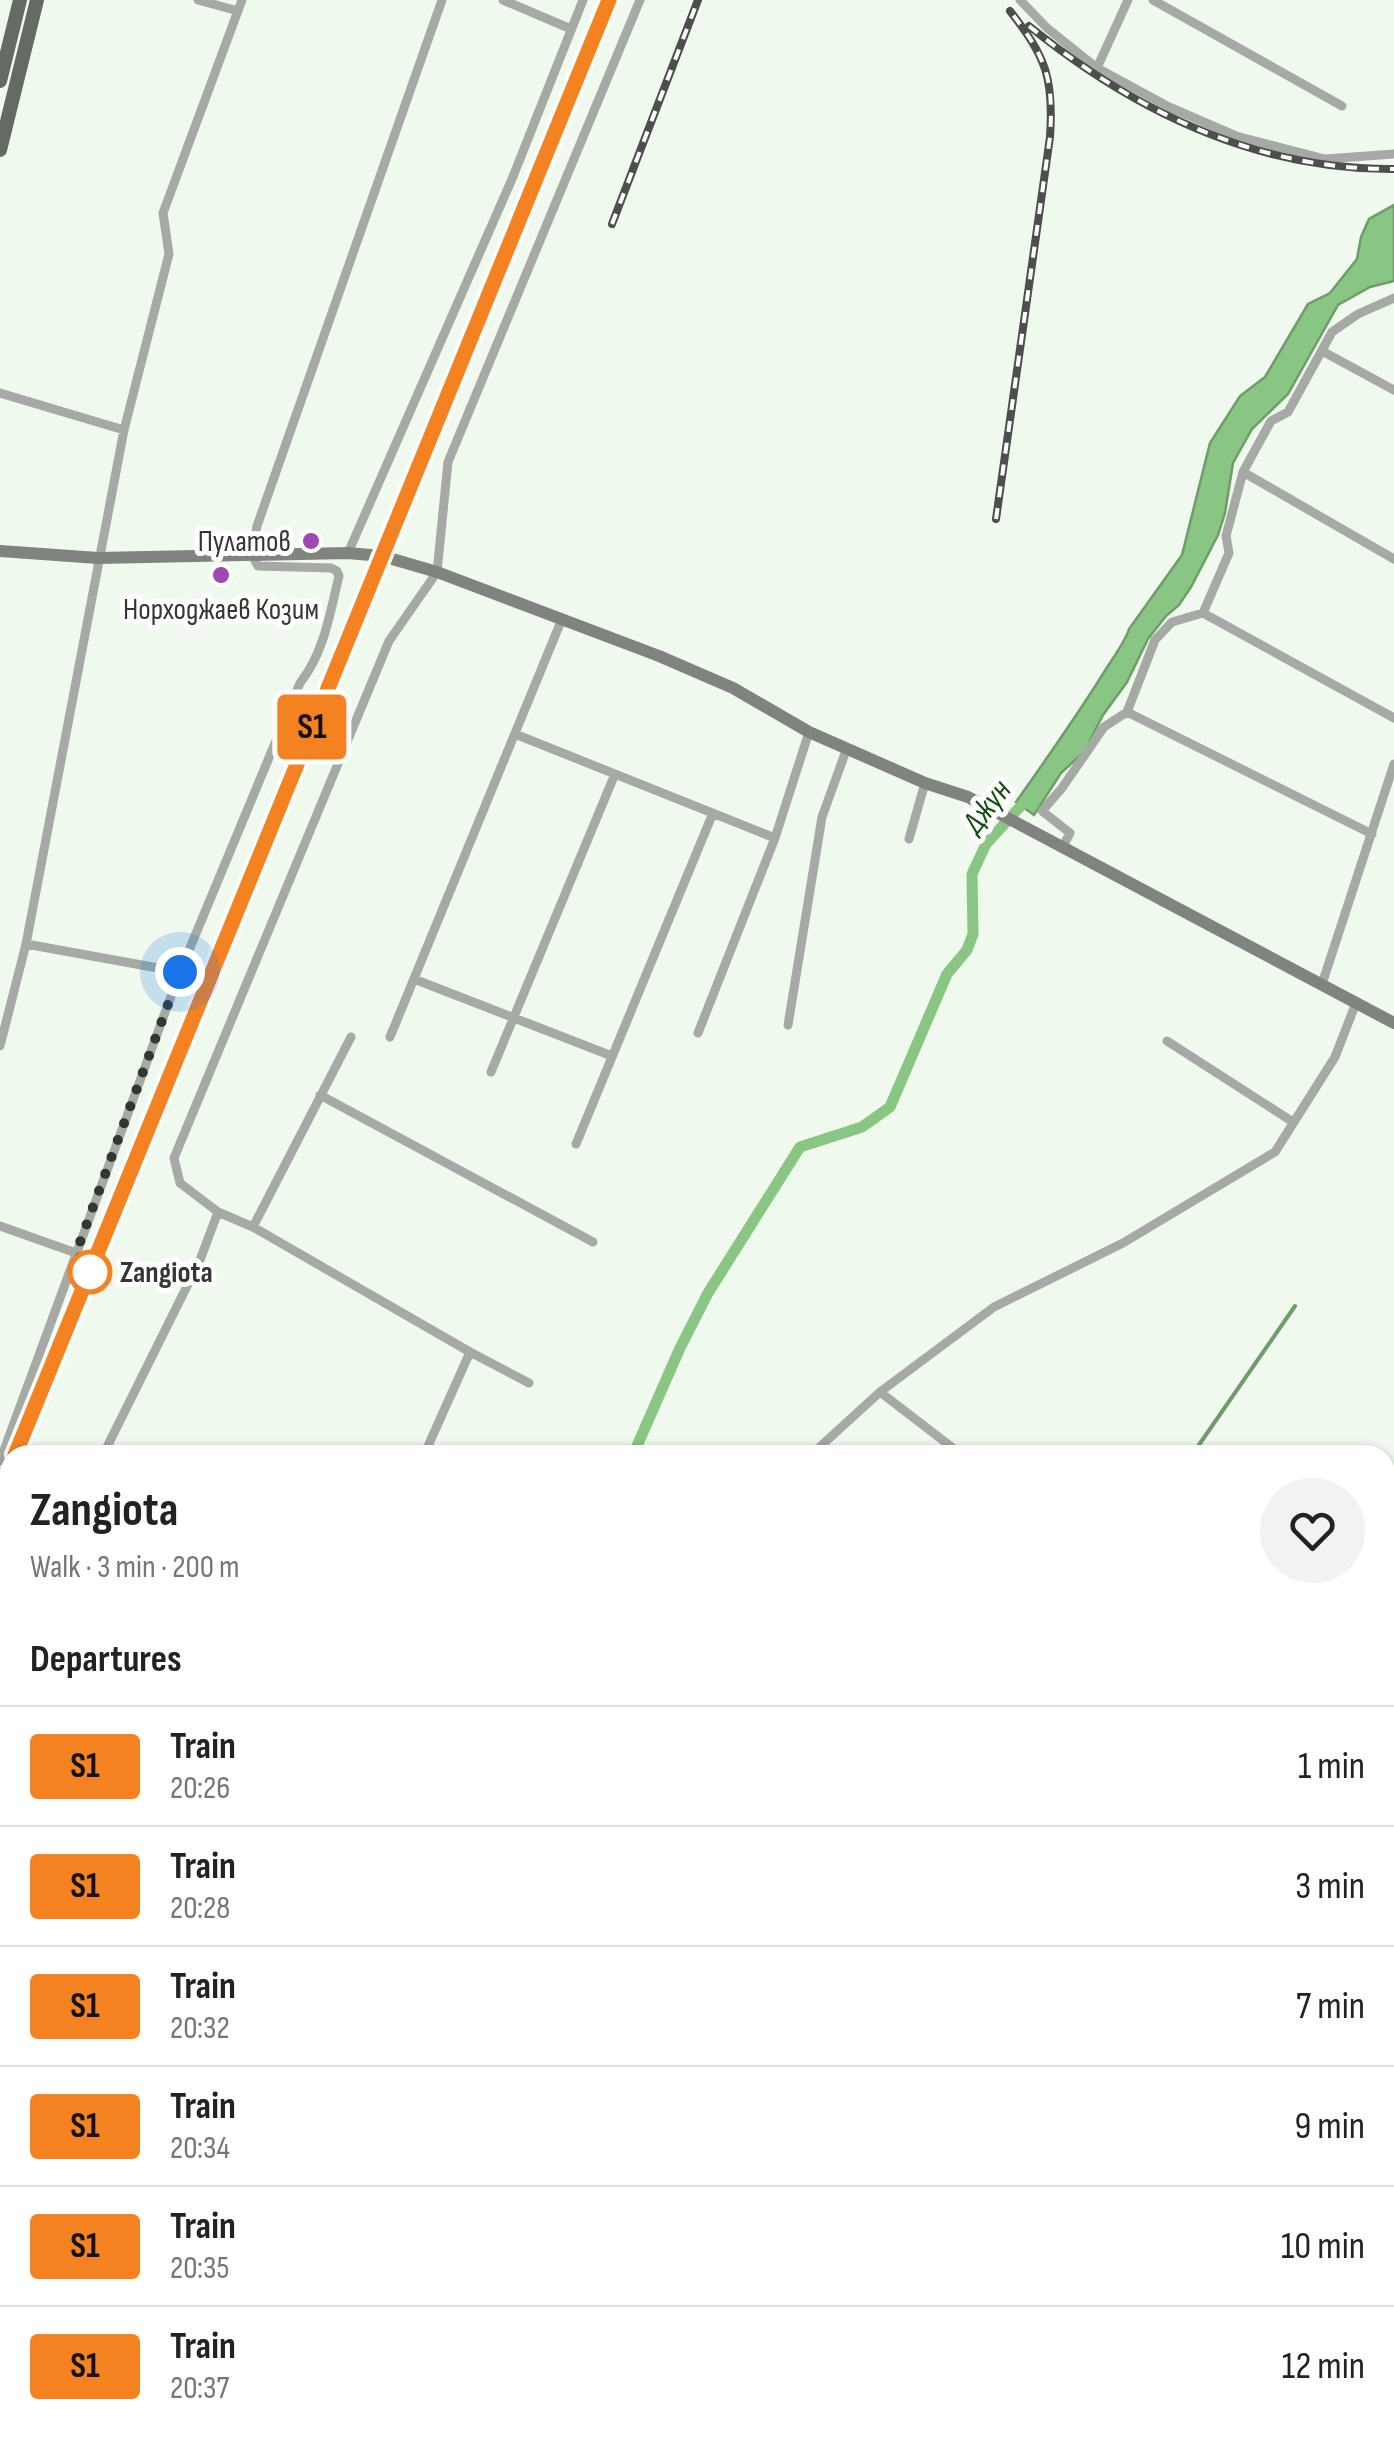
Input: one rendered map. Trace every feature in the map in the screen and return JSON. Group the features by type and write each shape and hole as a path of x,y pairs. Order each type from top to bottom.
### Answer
{"main road":[{"path":"0,81 20,0"},
{"path":"0,150 37,0"},
{"path":"0,552 98,558 348,553 382,556 437,572 659,656 733,688 809,732 924,783 968,797 1394,1023"}],"street":[{"path":"198,0 238,11"},
{"path":"0,1046 26,944 124,430 169,254 163,212 242,0"},
{"path":"7,1445 180,972 300,682 322,642 337,570 258,566 252,555 257,526 442,0"},
{"path":"504,0 571,28"},
{"path":"348,553 512,179 583,0"},
{"path":"529,1383 218,1212 180,1183 174,1158 389,640 437,572 448,462 640,0"},
{"path":"1020,0 1047,28 1097,68 1169,108 1236,136 1325,159 1394,154"},
{"path":"1097,68 1128,0"},
{"path":"1153,0 1342,106"},
{"path":"1203,613 1229,553 1226,536 1243,472 1271,421 1288,412 1332,332 1358,314 1394,298"},
{"path":"1322,351 1394,390"},
{"path":"0,392 124,430"},
{"path":"1243,472 1394,559"},
{"path":"1063,846 1070,833 1042,811 1104,728 1127,712 1154,640 1172,622 1203,613 1394,718"},
{"path":"390,1037 562,618"},
{"path":"1127,712 1372,834"},
{"path":"698,1033 775,838 809,732"},
{"path":"515,734 775,838"},
{"path":"788,1025 822,817 847,748"},
{"path":"1322,984 1394,764"},
{"path":"491,1072 614,774"},
{"path":"909,839 924,783"},
{"path":"576,1144 713,813"},
{"path":"26,944 180,972"},
{"path":"414,979 612,1056"},
{"path":"822,1445 880,1392 994,1307 1123,1243 1274,1152 1335,1057 1356,1003"},
{"path":"253,1228 351,1037"},
{"path":"1167,1041 1294,1122"},
{"path":"320,1095 592,1242"},
{"path":"108,1445 200,1260 218,1212"},
{"path":"0,1226 76,1253"},
{"path":"428,1445 470,1352"},
{"path":"880,1392 949,1445"},
{"path":"0,1425 11,1434"}],"shaded area":[{"path":"1394,205 1394,281 1370,287 1338,305 1288,394 1252,429 1233,463 1218,535 1191,587 1148,639 1084,752 1061,773 1034,815 1016,802 1182,555 1210,443 1240,396 1265,377 1308,304 1330,293 1357,259 1369,219"}],"waterway":[{"name":"Джун","path":"637,1445 708,1293 800,1147 862,1127 890,1107 947,974 967,950 973,934 972,874 986,844 1029,797"},
{"path":"1199,1445 1295,1306"}],"railway":[{"path":"19,1445 609,0"},
{"path":"612,224 698,0"},
{"path":"996,519 1051,117 1049,83 1040,56 1010,11"},
{"path":"1029,26 1111,84 1200,130 1294,159 1343,167 1394,169"}],"train":[{"name":"S1","path":"19,1445 609,0"}],"place":[{"name":"Пулатов","path":"311,541"},
{"name":"Норходжаев Козим","path":"221,575"},
{"name":"Zangiota","path":"90,1272"}],"route":[{"path":"90,1272 76,1253 180,972"}]}
